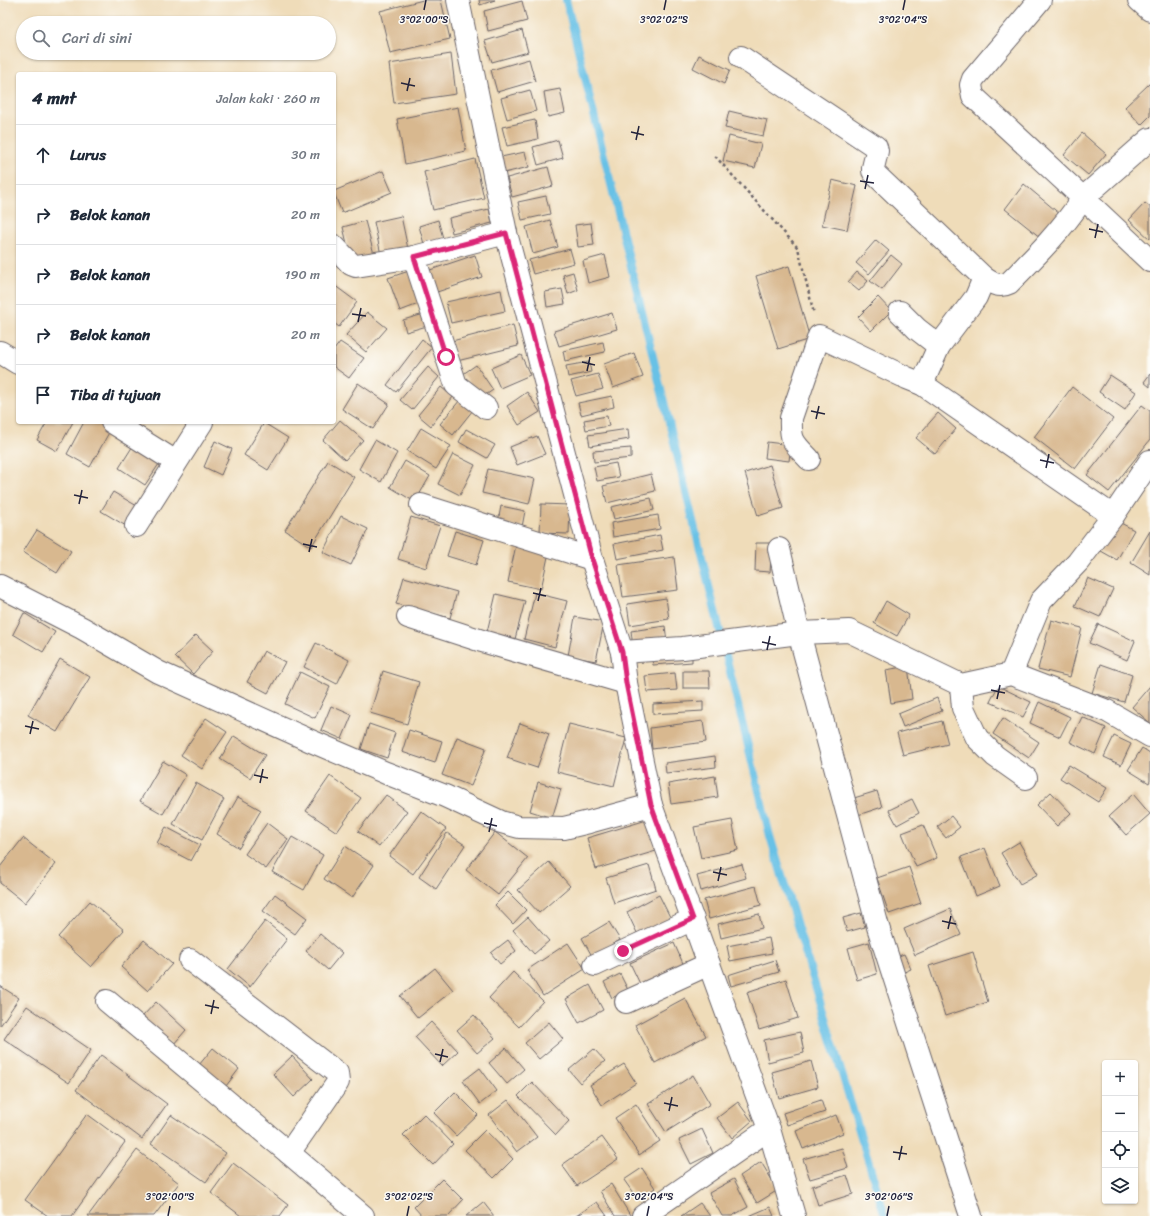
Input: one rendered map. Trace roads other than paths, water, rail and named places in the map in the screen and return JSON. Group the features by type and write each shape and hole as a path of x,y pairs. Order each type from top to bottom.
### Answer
{"street":[{"path":"458,0 506,233 592,559 622,652 626,683 651,805 769,1129 794,1216"},
{"path":"1040,0 973,78 973,96 1150,261"},
{"path":"1139,0 1150,10"},
{"path":"741,57 876,147 877,151 873,171 876,175 984,278 999,286 1009,284 1070,218 1083,198 1150,139"},
{"path":"337,255 356,266 414,257 506,233"},
{"path":"414,257 456,386 486,408"},
{"path":"922,384 939,346 976,296 984,278"},
{"path":"900,312 917,329 939,346"},
{"path":"809,459 794,442 790,431 791,418 819,336 922,384 1113,516"},
{"path":"0,352 16,362"},
{"path":"115,424 176,462"},
{"path":"136,526 201,424"},
{"path":"1010,674 1041,601 1078,562 1113,516 1150,461"},
{"path":"421,505 592,559"},
{"path":"779,549 792,634 878,927 970,1216"},
{"path":"0,586 82,628 158,672 379,770 445,796 501,822 519,827 564,828 651,805"},
{"path":"408,617 482,641 626,683"},
{"path":"622,652 684,648 792,634 849,631 961,685 1010,674 1107,711 1150,736"},
{"path":"961,685 963,708 977,738 995,756 1026,778"},
{"path":"595,965 693,919"},
{"path":"190,960 337,1073 338,1082 289,1153"},
{"path":"626,1002 709,964"},
{"path":"107,1000 363,1216"},
{"path":"643,1216 769,1129"}],"waterway":[{"path":"566,0 770,836 885,1216"}]}
